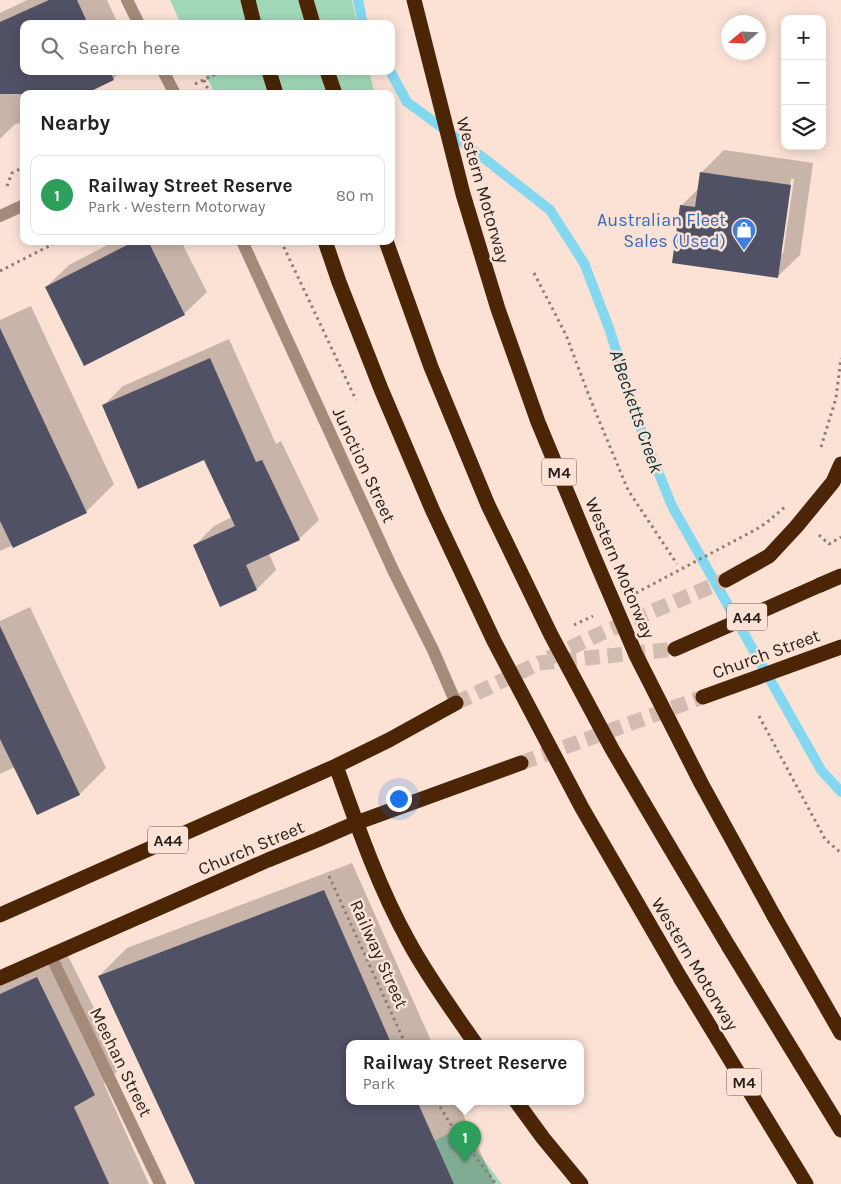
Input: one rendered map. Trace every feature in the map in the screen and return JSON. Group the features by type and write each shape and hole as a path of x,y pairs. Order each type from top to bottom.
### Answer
{"highway":[{"path":"248,0 253,20"},
{"path":"306,0 312,20"},
{"name":"Western Motorway","path":"414,0 463,194 498,308 538,422 636,655 701,783 841,1033"},
{"path":"270,75 275,90"},
{"path":"328,75 334,90"},
{"name":"Western Motorway","path":"326,245 381,389 432,509 494,641 582,808 681,979 806,1184"},
{"path":"387,245 431,367 480,487 547,627 612,748 666,841 841,1130"},
{"name":"A44","path":"726,580 769,556 833,482 841,464"},
{"name":"A44","path":"675,649 841,576"},
{"name":"Church Street","path":"704,697 841,647"},
{"name":"A44","path":"0,915 336,766 389,740 456,703"},
{"name":"Church Street","path":"0,978 356,823 521,763"},
{"path":"336,766 376,874 408,941 442,996 473,1040"},
{"path":"519,1105 581,1184"}],"street":[{"path":"127,0 137,20"},
{"path":"165,75 173,90"},
{"path":"0,216 20,206"},
{"name":"Junction Street","path":"244,245 456,703"},
{"name":"Meehan Street","path":"51,956 160,1184"}],"path":[{"path":"190,87 214,75"},
{"path":"204,80 208,90"},
{"path":"0,271 51,245"},
{"path":"534,273 566,336 590,401 628,490 677,564"},
{"path":"820,452 836,398 841,358"},
{"path":"629,597 755,530 786,506"},
{"path":"829,544 841,537"},
{"path":"759,716 825,839 841,853"},
{"name":"Railway Street","path":"329,876 404,1040"},
{"path":"439,1105 449,1122 496,1184"}],"green space":[{"path":"170,0 352,0 356,20 179,20"},
{"path":"206,75 370,75 374,90 213,90"},
{"path":"459,1128 502,1184 454,1184 434,1141"}],"building":[{"path":"49,0 77,0 86,20 20,20 20,75 112,75 114,80 93,90 20,90 20,94 0,94 0,22"},
{"path":"700,172 791,185 778,278 672,263 680,205 695,207"},
{"path":"127,245 150,245 185,315 84,366 45,287"},
{"path":"0,328 87,513 13,548 0,521"},
{"path":"210,358 256,462 262,460 300,540 246,565 257,590 220,607 193,545 235,526 204,460 138,489 102,405"},
{"path":"0,626 80,795 37,815 0,739"},
{"path":"324,890 390,1040 346,1040 346,1105 419,1105 454,1184 195,1184 98,976"},
{"path":"37,977 95,1095 74,1107 109,1184 0,1184 0,994"}],"waterway":[{"name":"A'Becketts Creek","path":"358,0 362,20"},
{"name":"A'Becketts Creek","path":"392,75 407,102 485,159 550,210 584,263 609,328 641,429 672,506 821,770 841,792"}],"tunnel":[{"path":"549,658 604,632 726,580"},
{"path":"456,703 539,663 675,649"},
{"path":"521,763 703,697"}],"place":[{"name":"Australian Fleet Sales (Used)","path":"744,251"},
{"name":"Railway Street Reserve","path":"465,1162"}]}
